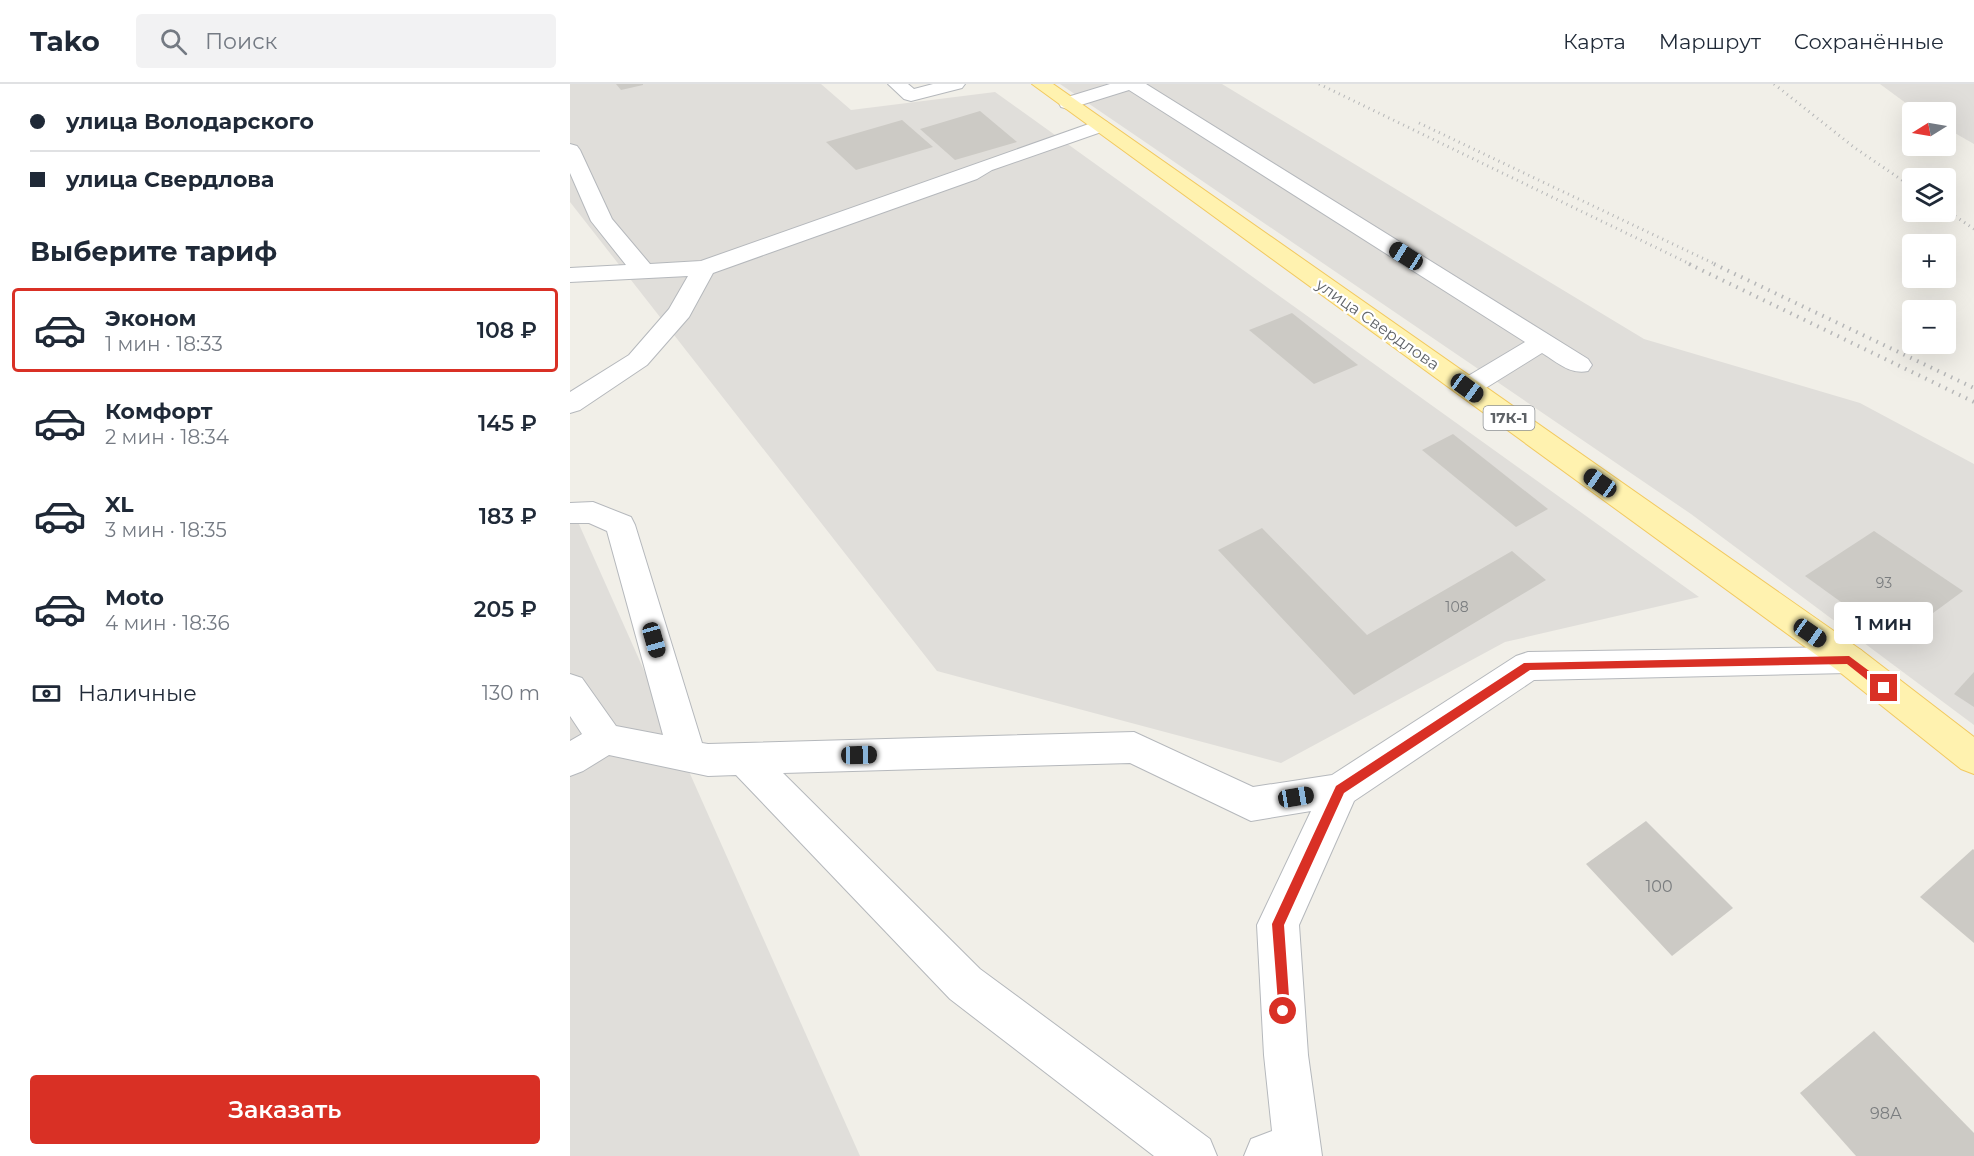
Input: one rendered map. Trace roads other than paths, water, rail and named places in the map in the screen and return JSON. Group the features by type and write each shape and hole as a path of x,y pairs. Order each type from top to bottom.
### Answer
{"main road":[{"name":"улица Свердлова","path":"1041,84 1849,660 1974,758"}],"street":[{"path":"897,84 912,95 956,84"},
{"path":"1068,103 1131,84 1579,365"},
{"path":"570,275 704,268 969,175 985,166 1100,126"},
{"path":"570,150 602,221 644,272"},
{"path":"570,404 638,360 680,312 704,268"},
{"path":"1467,388 1542,342"},
{"path":"570,513 593,512 620,525 687,755"},
{"path":"570,760 605,739 708,760 1134,747 1251,804 1340,790 1528,666 1849,660"},
{"path":"570,688 605,739"},
{"path":"744,759 964,984 1193,1156"},
{"path":"1288,1153 1286,1055 1278,924 1340,790"}],"railway":[{"path":"1319,84 1692,265"},
{"path":"1774,84 1855,148 1902,180"},
{"path":"1419,123 1717,265"},
{"path":"1956,217 1974,229"},
{"path":"1689,264 1974,402"},
{"path":"1714,264 1974,388"}]}
